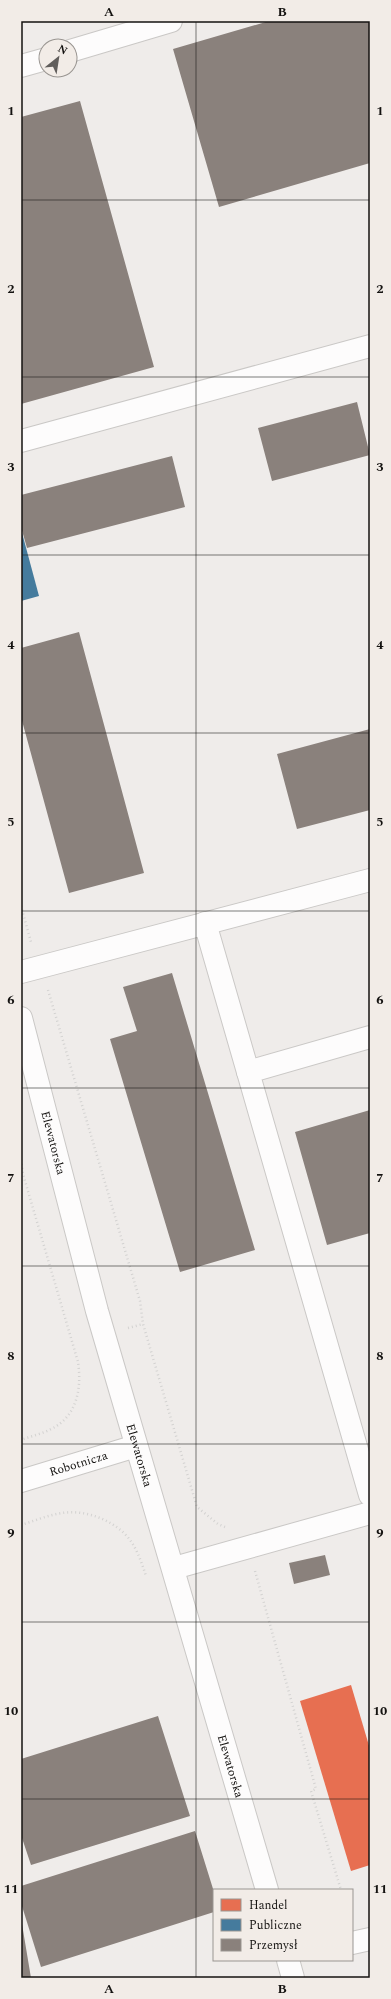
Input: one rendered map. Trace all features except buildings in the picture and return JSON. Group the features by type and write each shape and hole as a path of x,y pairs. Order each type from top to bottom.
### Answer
{"street":[{"path":"78,49 171,21"},
{"path":"21,66 38,61"},
{"path":"21,441 370,346"},
{"path":"21,972 370,880"},
{"path":"206,924 370,1495"},
{"name":"Elewatorska","path":"21,1018 97,1311 268,1889"},
{"path":"248,1072 370,1037"},
{"name":"Robotnicza","path":"21,1481 136,1446"},
{"path":"174,1568 249,1549 370,1513"},
{"path":"353,1943 370,1939"},
{"path":"288,1961 293,1978"}],"path":[{"path":"52,999 140,1301 143,1324 196,1506 218,1524 240,1530 249,1549 316,1789 311,1791 341,1889"},
{"path":"21,1160 23,1174 78,1362 80,1376 80,1386 76,1400 72,1410 62,1422 50,1430 21,1440"},
{"path":"21,1525 61,1513 79,1513 100,1518 123,1531 131,1541 147,1577"}]}
